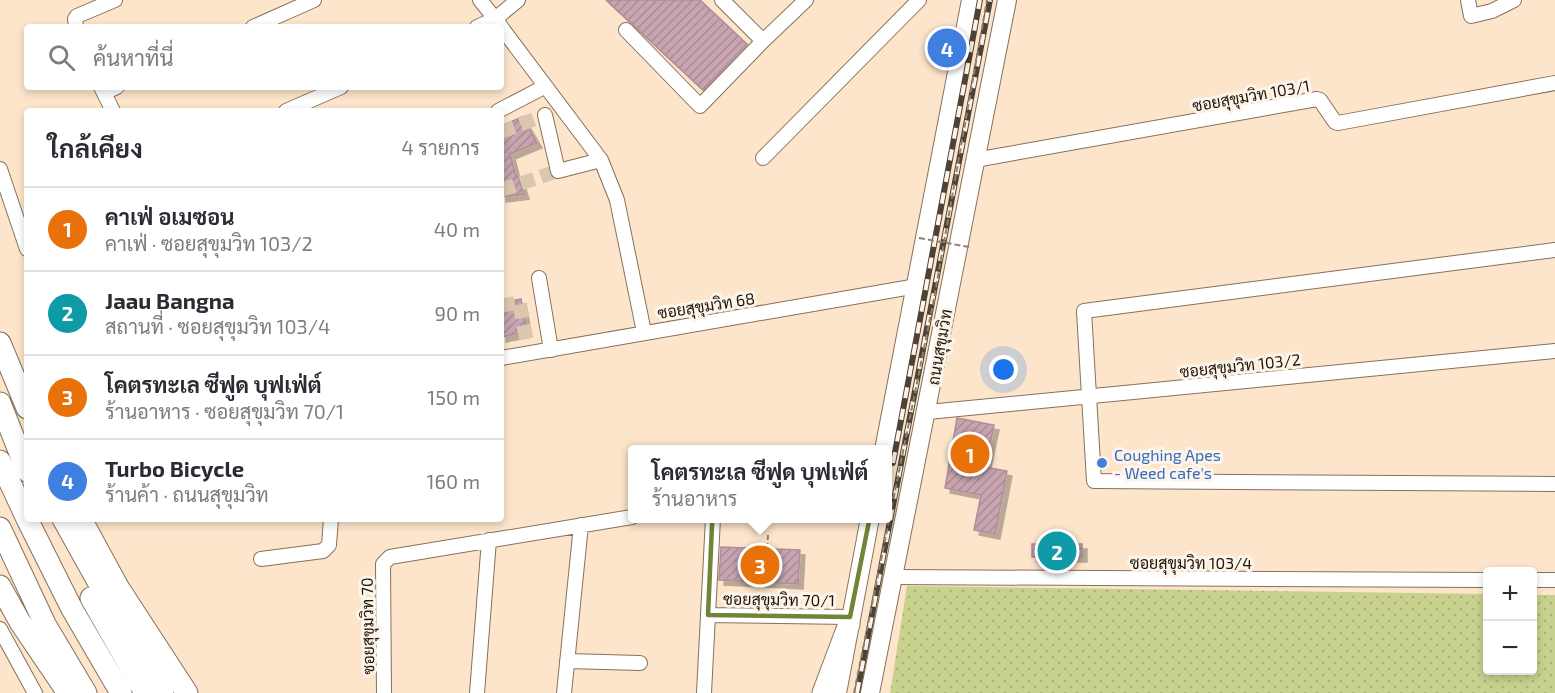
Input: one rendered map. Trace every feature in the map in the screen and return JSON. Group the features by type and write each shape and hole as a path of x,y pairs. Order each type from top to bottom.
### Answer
{"highway":[{"path":"0,344 24,401"},
{"path":"0,403 24,464"},
{"path":"10,430 24,453"},
{"path":"0,460 24,512"},
{"path":"28,522 72,609 121,693"},
{"path":"49,522 145,693"},
{"path":"65,522 163,693"},
{"path":"83,522 118,587 187,693"},
{"path":"0,528 45,624 86,693"},
{"path":"0,586 20,622 68,693"},
{"path":"823,693 851,614"}],"main road":[{"name":"ถนนสุขุมวิท","path":"885,445 971,0"},
{"name":"ถนนสุขุมวิท","path":"870,693 928,412 1007,0"},
{"path":"917,286 950,289"},
{"path":"837,693 869,523"}],"street":[{"path":"76,24 77,16 115,0"},
{"path":"260,24 314,0"},
{"path":"480,0 499,24 518,0"},
{"path":"722,0 764,41"},
{"path":"626,30 700,106 806,0"},
{"path":"763,158 920,0"},
{"path":"1468,0 1471,16 1492,11 1514,0"},
{"path":"504,31 601,160 617,200 644,332"},
{"name":"ซอยสุขุมวิท 103/1","path":"975,160 1317,99 1338,123 1555,83"},
{"path":"504,108 544,87"},
{"path":"102,90 111,108"},
{"path":"293,108 334,90"},
{"path":"545,115 558,171 601,160"},
{"path":"0,169 4,193 24,242"},
{"path":"1555,250 1084,310 1094,481 1555,484"},
{"path":"539,278 551,350"},
{"name":"ซอยสุขุมวิท 68","path":"504,358 917,286"},
{"name":"ซอยสุขุมวิท 103/2","path":"928,412 1555,351"},
{"name":"ซอยสุขุมวิท 70","path":"384,693 382,564 399,553 628,518"},
{"path":"261,559 323,551 329,545 331,522"},
{"path":"704,693 713,523"},
{"path":"564,693 581,525"},
{"path":"477,693 489,540"},
{"name":"ซอยสุขุมวิท 103/4","path":"894,577 1483,580"},
{"path":"1537,580 1555,580"},
{"name":"ซอยสุขุมวิท 70/1","path":"708,615 851,614"},
{"path":"0,629 35,693"},
{"path":"567,661 640,663"}],"path":[{"path":"892,503 944,242 987,0"},
{"path":"919,238 969,247"},
{"path":"854,693 888,523"},
{"path":"767,549 768,535"}],"highlighted area":[{"path":"878,476 850,617 708,615 713,503"}],"green space":[{"path":"907,586 1483,594 1483,675 1537,675 1537,595 1555,595 1555,693 890,693"}],"building":[{"path":"606,0 700,0 747,44 703,90"},
{"path":"522,117 537,143 510,154 515,174 519,178 524,194 504,197 504,125"},
{"path":"521,299 527,332 504,336 504,302"},
{"path":"957,418 994,425 985,467 1007,471 995,534 974,530 981,495 945,488"},
{"path":"1032,544 1082,544 1082,557 1032,557"},
{"path":"721,547 800,550 798,584 719,580"}],"tunnel":[{"path":"504,131 545,115"},
{"path":"504,189 558,171"},
{"path":"504,305 519,302 529,353"}],"railway":[{"path":"893,463 980,0"},
{"path":"892,511 990,0"},
{"path":"857,693 890,523"}],"place":[{"name":"Turbo Bicycle","path":"947,48"},
{"name":"คาเฟ่ อเมซอน","path":"970,454"},
{"name":"Coughing Apes - Weed cafe's","path":"1102,463"},
{"name":"Jaau Bangna","path":"1057,551"},
{"name":"โคตรทะเล ซีฟูด บุฟเฟ่ต์","path":"760,565"}]}
